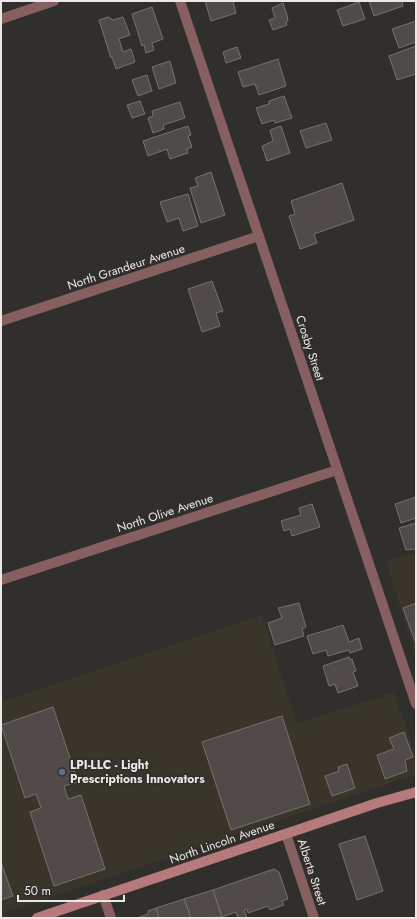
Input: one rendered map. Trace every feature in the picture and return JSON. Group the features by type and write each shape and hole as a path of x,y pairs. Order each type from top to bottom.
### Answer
{"main road":[{"name":"North Lincoln Avenue","path":"37,918 377,803 416,792"}],"street":[{"path":"1,19 54,1"},
{"name":"Crosby Street","path":"180,1 416,704"},
{"name":"North Grandeur Avenue","path":"1,321 259,236"},
{"name":"North Olive Avenue","path":"1,580 337,470"},
{"name":"Alberta Street","path":"286,834 314,918"},
{"path":"103,895 111,918"}],"shaded area":[{"path":"416,552 416,657 386,562"},
{"path":"262,615 297,723 394,693 416,755 416,774 1,914 1,702"}],"building":[{"path":"205,1 233,1 236,13 211,21"},
{"path":"369,1 402,1 403,6 374,16"},
{"path":"359,2 365,19 343,26 337,10"},
{"path":"283,3 287,15 287,25 273,30 269,20 275,18 272,8"},
{"path":"152,7 163,39 152,43 154,50 146,53 144,45 142,46 132,14"},
{"path":"108,17 113,20 123,17 130,35 119,39 123,52 131,49 135,62 116,69 99,20"},
{"path":"416,21 416,42 399,48 392,29"},
{"path":"416,46 416,74 397,80 389,56"},
{"path":"237,47 241,58 226,63 223,52"},
{"path":"278,59 286,86 259,95 255,84 243,87 238,72"},
{"path":"170,61 176,83 159,89 152,67"},
{"path":"147,75 152,91 138,96 132,80"},
{"path":"284,96 292,118 275,123 274,120 262,124 256,108 269,104 269,101"},
{"path":"140,101 145,114 132,118 127,105"},
{"path":"180,102 185,118 163,125 164,129 153,133 148,118 153,116 152,111"},
{"path":"326,123 332,140 306,148 300,131"},
{"path":"188,126 191,135 188,136 192,147 187,149 188,153 170,159 167,149 148,156 143,141"},
{"path":"281,126 290,153 267,161 262,146 273,141 270,130"},
{"path":"211,172 225,215 201,223 190,188 198,186 195,178"},
{"path":"342,183 354,220 314,234 317,243 300,249 289,216 295,214 291,201"},
{"path":"188,194 198,226 183,231 179,218 167,222 160,202"},
{"path":"212,281 223,311 216,313 220,326 202,332 188,289"},
{"path":"416,497 416,518 401,523 395,504"},
{"path":"312,504 320,527 292,536 290,529 284,531 281,521 301,515 299,508"},
{"path":"416,523 416,549 406,550 399,528"},
{"path":"299,603 306,627 302,629 304,636 275,645 268,623 282,618 278,608"},
{"path":"416,603 416,644 403,608"},
{"path":"343,625 349,642 359,638 362,649 350,653 349,650 328,656 326,650 313,654 307,636"},
{"path":"349,657 350,660 352,659 356,671 353,672 358,686 338,693 335,684 329,686 323,666"},
{"path":"53,707 78,782 64,786 68,799 81,795 105,869 54,886 30,812 41,808 36,794 25,798 1,725"},
{"path":"282,716 310,804 231,830 202,742"},
{"path":"404,732 413,757 405,760 407,771 385,779 377,755 394,749 389,738"},
{"path":"347,764 355,788 332,796 325,776 339,771 338,767"},
{"path":"365,836 383,891 357,900 339,844"},
{"path":"1,862 13,896 1,900"},
{"path":"274,869 279,872 288,899 282,901 284,905 270,910 268,906 248,913 247,909 244,910 247,918 238,918 236,912 222,917 213,890"},
{"path":"213,890 222,917 191,918 184,899"},
{"path":"184,899 191,918 159,918 156,908"},
{"path":"156,908 159,918 137,918 148,914 148,911"}],"place":[{"name":"LPI-LLC - Light Prescriptions Innovators","path":"62,772"}]}
